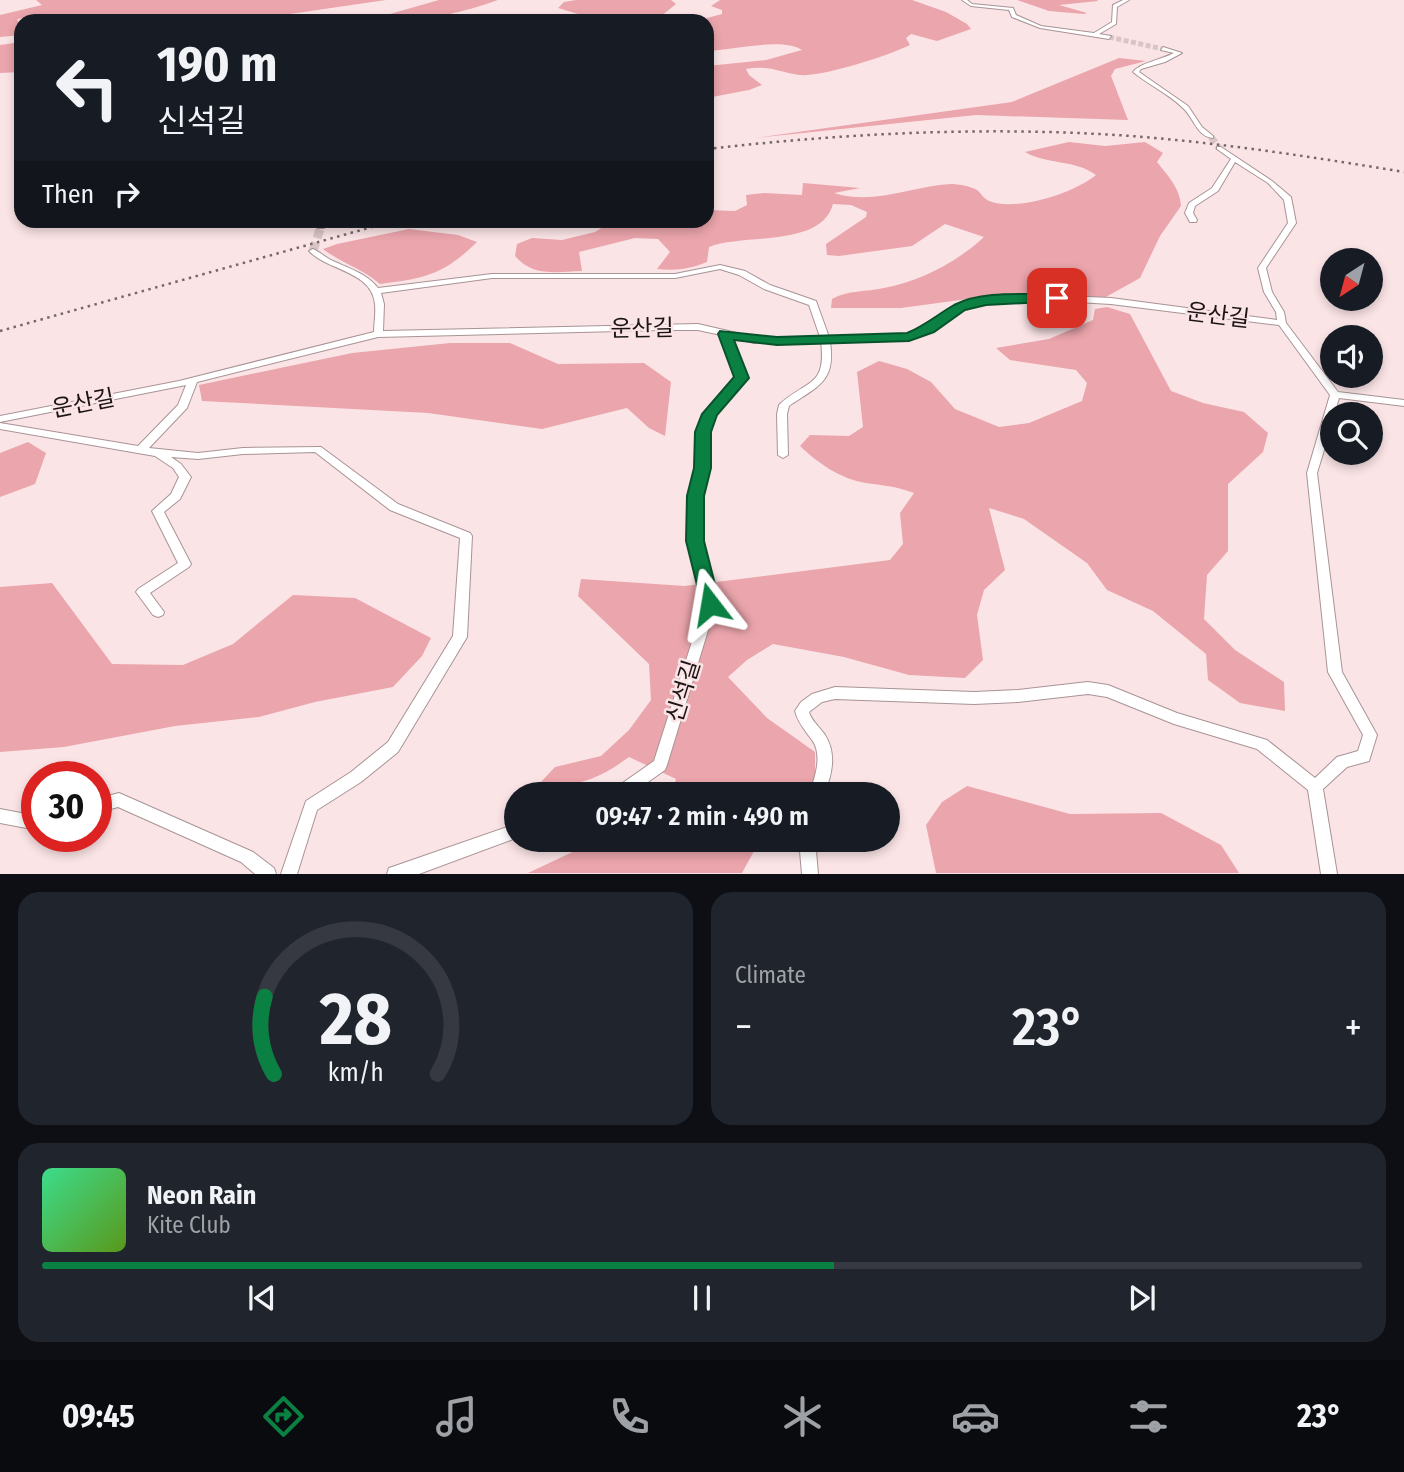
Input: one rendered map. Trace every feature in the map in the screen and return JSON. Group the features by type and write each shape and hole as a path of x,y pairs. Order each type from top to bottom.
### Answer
{"street":[{"path":"964,0 971,5 1011,9 1014,16 1040,27 1109,37"},
{"path":"1096,34 1114,23 1115,6 1127,0"},
{"path":"1163,48 1179,53 1139,68 1136,72 1186,107 1200,128 1211,137"},
{"path":"1219,148 1270,182 1288,199 1292,223 1262,268 1268,292 1280,313 1282,323 1335,395 1404,403"},
{"path":"1193,220 1189,213 1192,205 1215,190 1234,159"},
{"path":"313,251 319,259 362,277 375,291 379,300 378,334"},
{"path":"375,291 482,276 675,276 720,267 742,273 773,290 808,300 816,309 828,357 825,373 784,405 783,455"},
{"name":"운산길","path":"0,419 193,380 378,334 698,327 765,341 909,337 929,329 960,307 986,301 1019,299 1111,302 1282,323"},
{"name":"신석길","path":"636,782 660,765 710,604 695,541 695,496 702,468 703,432 710,414 742,378 724,334"},
{"path":"141,450 183,406 193,380"},
{"path":"1314,787 1342,762 1364,756 1370,735 1335,672 1312,473 1335,395"},
{"path":"0,426 157,453 198,456 243,451 317,449 394,507 466,536 460,637 393,747 356,777 311,806 289,873"},
{"path":"157,453 177,466 185,477 176,496 158,511 185,564 142,592 158,612"},
{"path":"821,782 825,772 820,740 803,721 802,711 810,701 820,695 835,693 974,698 1088,688 1124,696 1174,718 1262,744 1314,787 1329,873"},
{"path":"112,802 119,800 247,857 268,873"},
{"path":"0,816 21,820"},
{"path":"395,873 504,835"},
{"path":"808,852 810,873"}],"shaded area":[{"path":"36,0 386,0 290,14 14,14 14,36 0,37 0,15 42,5"},
{"path":"439,0 498,0 449,14 390,14"},
{"path":"671,0 676,4 664,14 578,14 558,8 564,2"},
{"path":"720,0 912,0 946,12 971,29 937,41 911,34 906,38 910,45 871,60 823,73 799,75 767,68 746,69 749,75 762,85 714,97 714,65 766,60 802,50 793,46 770,44 714,50 714,16 722,14 722,10 711,6"},
{"path":"1017,0 1098,1 1059,5 1087,13 1084,14 1049,11"},
{"path":"14,43 14,72 0,73 0,45"},
{"path":"1119,58 1146,61 1115,69 1111,76 1128,120 976,115 755,138 1012,102"},
{"path":"1069,142 1105,146 1145,142 1163,153 1157,162 1173,182 1181,206 1160,236 1140,278 1104,298 1055,293 1012,293 901,308 831,308 832,299 838,296 898,285 925,275 962,255 984,237 945,224 912,246 839,256 827,255 826,244 866,217 867,212 851,205 833,204 826,218 813,227 780,237 709,247 707,262 683,269 657,269 670,252 658,239 635,238 579,252 582,271 537,270 522,263 515,256 517,244 532,238 562,240 602,228 714,228 714,210 735,211 747,205 746,195 802,195 803,183 860,188 834,193 863,197 954,184 977,190 989,201 1014,204 1060,194 1096,175 1079,166 1042,159 1025,152"},
{"path":"409,229 458,235 477,242 454,262 433,273 410,280 380,284 323,249 337,244"},
{"path":"1107,307 1130,314 1171,391 1203,403 1244,412 1268,433 1263,452 1228,484 1228,551 1207,575 1204,619 1235,650 1284,682 1285,711 1240,703 1208,680 1206,654 1153,611 1107,590 1087,563 1024,519 989,508 1005,570 984,590 977,615 983,660 965,678 909,675 844,657 773,644 747,660 728,677 767,718 815,752 815,782 675,782 676,779 629,757 608,771 580,782 541,782 555,767 601,756 629,730 651,700 649,664 578,596 581,579 685,586 890,560 903,544 900,513 914,493 847,478 822,464 800,446 810,435 849,436 863,427 857,372 879,361 907,369 931,382 955,409 999,427 1029,423 1082,401 1087,383 1076,370 1010,360 996,348 1049,339 1093,320 1095,309"},
{"path":"450,343 510,343 558,364 644,363 671,382 665,436 649,428 627,408 542,429 428,413 202,401 199,385 352,353"},
{"path":"28,442 46,453 35,484 0,497 0,453"},
{"path":"52,583 112,664 183,665 233,644 293,595 355,598 431,638 422,656 393,687 315,702 259,717 175,726 64,747 0,752 0,587"},
{"path":"967,786 1070,814 1161,813 1221,845 1239,873 936,873 926,825 942,802"},
{"path":"573,852 753,852 742,873 528,873"}],"tunnel":[{"path":"1109,37 1163,49"},
{"path":"1211,137 1219,148"},
{"path":"313,251 320,228"}],"railway":[{"path":"714,148 866,135 1078,133 1233,147 1404,172"},
{"path":"0,331 368,228"}],"route":[{"path":"710,604 695,541 695,496 702,468 703,432 710,414 742,378 724,334 777,341 909,337 929,329 960,307 986,301 1057,298"}]}
